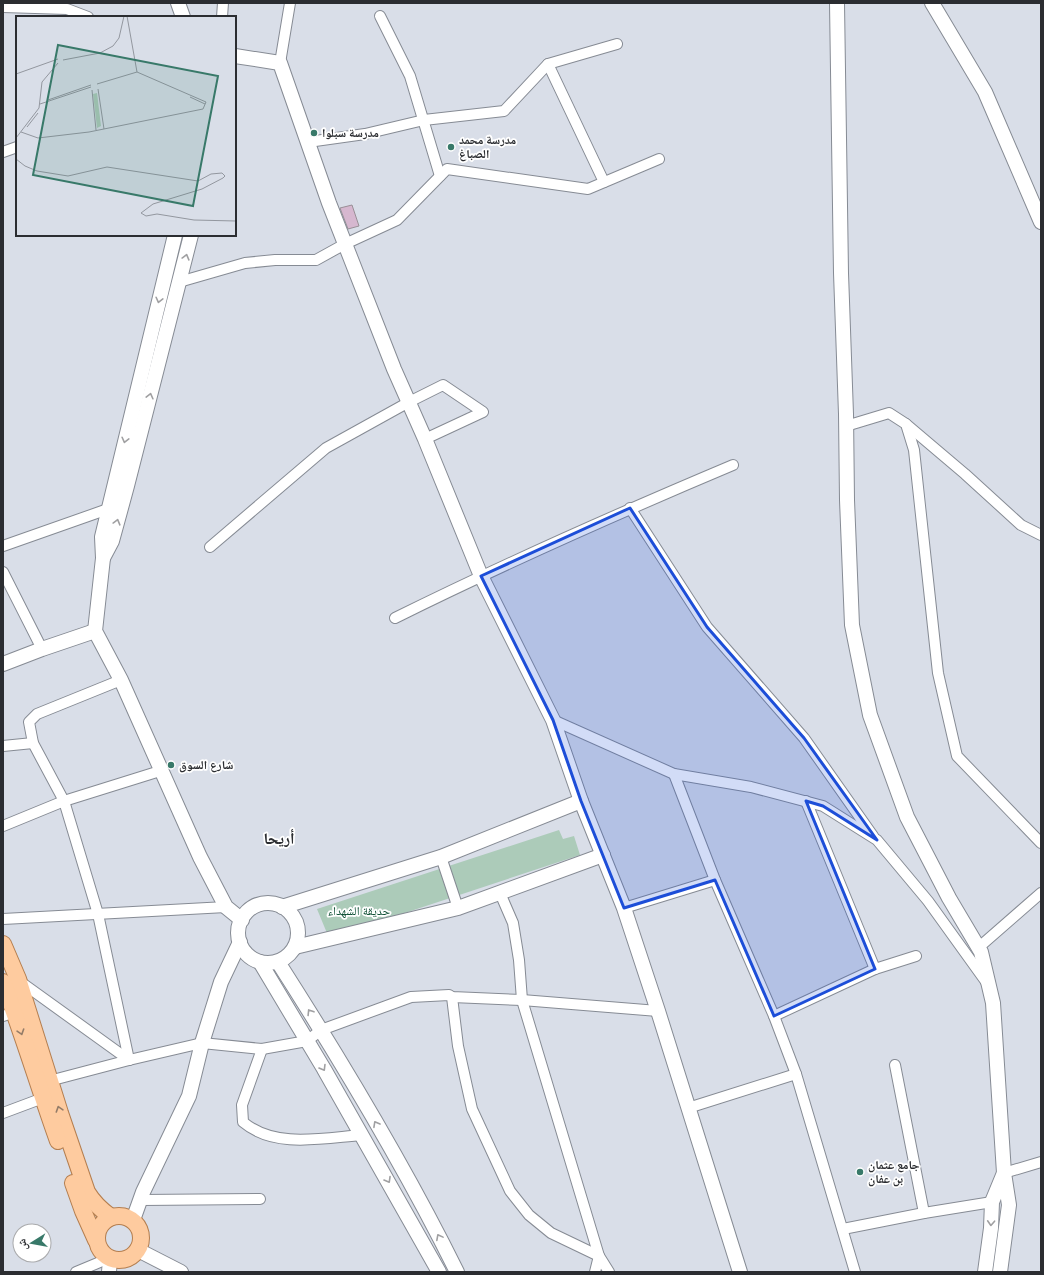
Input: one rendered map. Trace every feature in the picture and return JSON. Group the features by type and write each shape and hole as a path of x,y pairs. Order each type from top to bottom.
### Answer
{"main road":[{"path":"178,3 183,16"},
{"path":"837,3 841,273 852,625 870,715 907,817 949,898 981,952 993,1003 1004,1172 1009,1205 1000,1272"},
{"path":"932,3 985,92 1041,222"},
{"path":"236,60 280,63 345,244 394,369 425,439 481,576 553,720 581,801 624,908 740,1272"},
{"path":"175,236 102,537 103,558 95,631 120,680 200,858 226,906 242,920"},
{"path":"103,558 112,541 127,486 191,236"},
{"path":"3,664 42,648 95,631"},
{"path":"282,907 441,857 581,801"},
{"path":"295,947 458,908 603,854"},
{"path":"273,904 282,907 290,913 295,920 298,929 298,938 295,947 290,954 278,962 260,962 249,956 242,948 239,929 242,920 247,912 259,905 273,904"},
{"path":"133,1220 143,1192 189,1096 202,1043 221,982 240,942"},
{"path":"3,944 10,980 49,1081 87,1192 101,1210 111,1217"},
{"path":"260,962 362,1136 439,1272"},
{"path":"278,962 356,1086 441,1240 457,1272"},
{"path":"10,980 9,1014 98,1247 120,1263 181,1272"},
{"path":"985,1272 991,1228 992,1202 1004,1172"},
{"path":"96,1240 100,1226 105,1220 111,1217 119,1216 133,1220 138,1226 141,1234 141,1241 120,1263"}],"street":[{"path":"222,16 223,3"},
{"path":"280,63 290,3"},
{"path":"3,7 67,9 85,16"},
{"path":"380,16 410,76 440,176"},
{"path":"308,142 366,134 424,120 504,110 548,64 617,44"},
{"path":"548,64 604,182"},
{"path":"3,152 16,146"},
{"path":"179,282 245,263 275,260 316,260 345,244 397,220 447,169 588,189 659,159"},
{"path":"210,547 326,448 442,385 483,412 425,439"},
{"path":"846,426 889,413 906,424 965,474 1021,525 1041,535"},
{"path":"906,424 914,450 938,673 958,756 1041,844"},
{"path":"395,618 481,576 630,508 733,465"},
{"path":"630,508 707,627 804,738 877,840 928,901 989,987"},
{"path":"3,546 108,509"},
{"path":"3,572 42,648"},
{"path":"120,680 37,714 29,722 33,743 64,801 98,914 129,1060"},
{"path":"553,720 674,774 751,788 823,806 877,840"},
{"path":"3,746 33,743"},
{"path":"3,826 64,801 160,771"},
{"path":"674,774 715,880 774,1016 796,1074 855,1272"},
{"path":"806,801 875,970"},
{"path":"441,857 458,908"},
{"path":"624,908 715,880"},
{"path":"500,893 513,923 519,960 522,1000 599,1256 609,1272"},
{"path":"978,948 1041,893"},
{"path":"3,919 226,906"},
{"path":"774,1016 875,970 916,956"},
{"path":"10,980 129,1060"},
{"path":"49,1081 202,1043 262,1049 307,1041 321,1030 411,997 449,995 452,997 522,1000 658,1011"},
{"path":"452,997 458,1046 472,1109 510,1191 529,1215 551,1233 599,1256"},
{"path":"262,1049 242,1105 243,1122 252,1129 264,1134 292,1140 362,1136"},
{"path":"895,1065 924,1213"},
{"path":"688,1108 796,1074"},
{"path":"3,1113 42,1098"},
{"path":"1004,1172 1041,1162"},
{"path":"140,1200 260,1199"},
{"path":"843,1229 924,1213 992,1202"},
{"path":"595,1272 599,1256"},
{"path":"76,1272 100,1262 120,1263"}],"highlighted area":[{"path":"630,508 707,627 804,738 877,840 823,806 806,801 875,969 774,1016 715,880 624,908 581,801 553,720 481,576"}],"green space":[{"name":"حديقة الشهداء","path":"559,830 563,839 574,836 580,855 329,938 317,909"}],"building":[{"path":"352,205 359,226 348,229 340,208"}],"place":[{"name":"مدرسة سبلوا","path":"314,133"},
{"name":"مدرسة محمد الصباغ","path":"451,147"},
{"name":"شارع السوق","path":"171,765"},
{"name":"جامع عثمان بن عفان","path":"860,1172"}],"district":[{"name":"أريحا","path":"279,838"}]}
